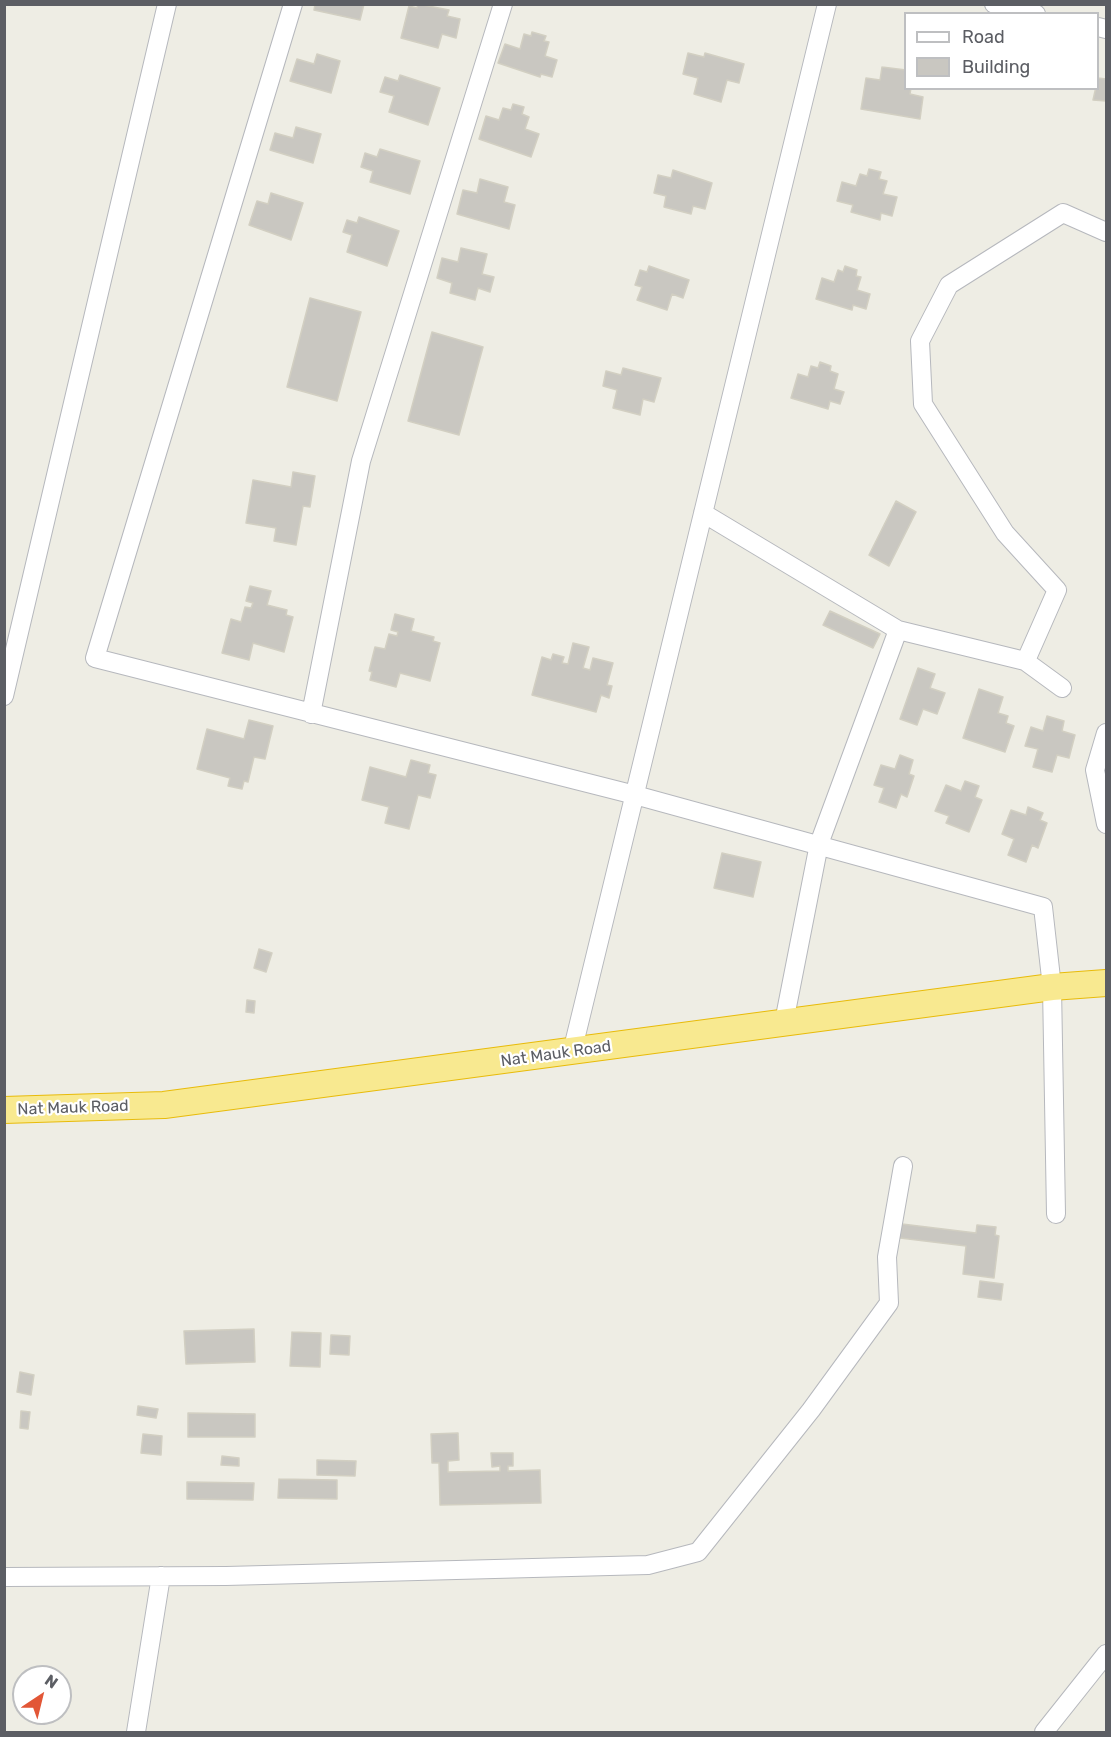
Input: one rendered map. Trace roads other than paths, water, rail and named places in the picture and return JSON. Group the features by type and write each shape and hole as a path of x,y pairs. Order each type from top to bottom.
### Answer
{"highway":[{"name":"Nat Mauk Road","path":"4,1110 164,1105 1052,987 1107,983"}],"street":[{"path":"4,696 167,4"},
{"path":"293,4 95,658 635,795 1042,907 1052,987 1056,1214"},
{"path":"311,714 361,461 503,4"},
{"path":"572,1052 827,4"},
{"path":"994,4 1028,12"},
{"path":"1027,658 1057,590 1005,533 923,404 920,341 949,285 1063,213 1107,232"},
{"path":"703,513 898,630 1025,661 1062,688"},
{"path":"784,1022 819,844 898,630"},
{"path":"1107,733 1095,770 1107,824"},
{"path":"4,1577 161,1576 648,1565 698,1552 811,1410 889,1303 887,1257 903,1166"},
{"path":"136,1732 161,1576"},
{"path":"1044,1732 1107,1654"}]}
